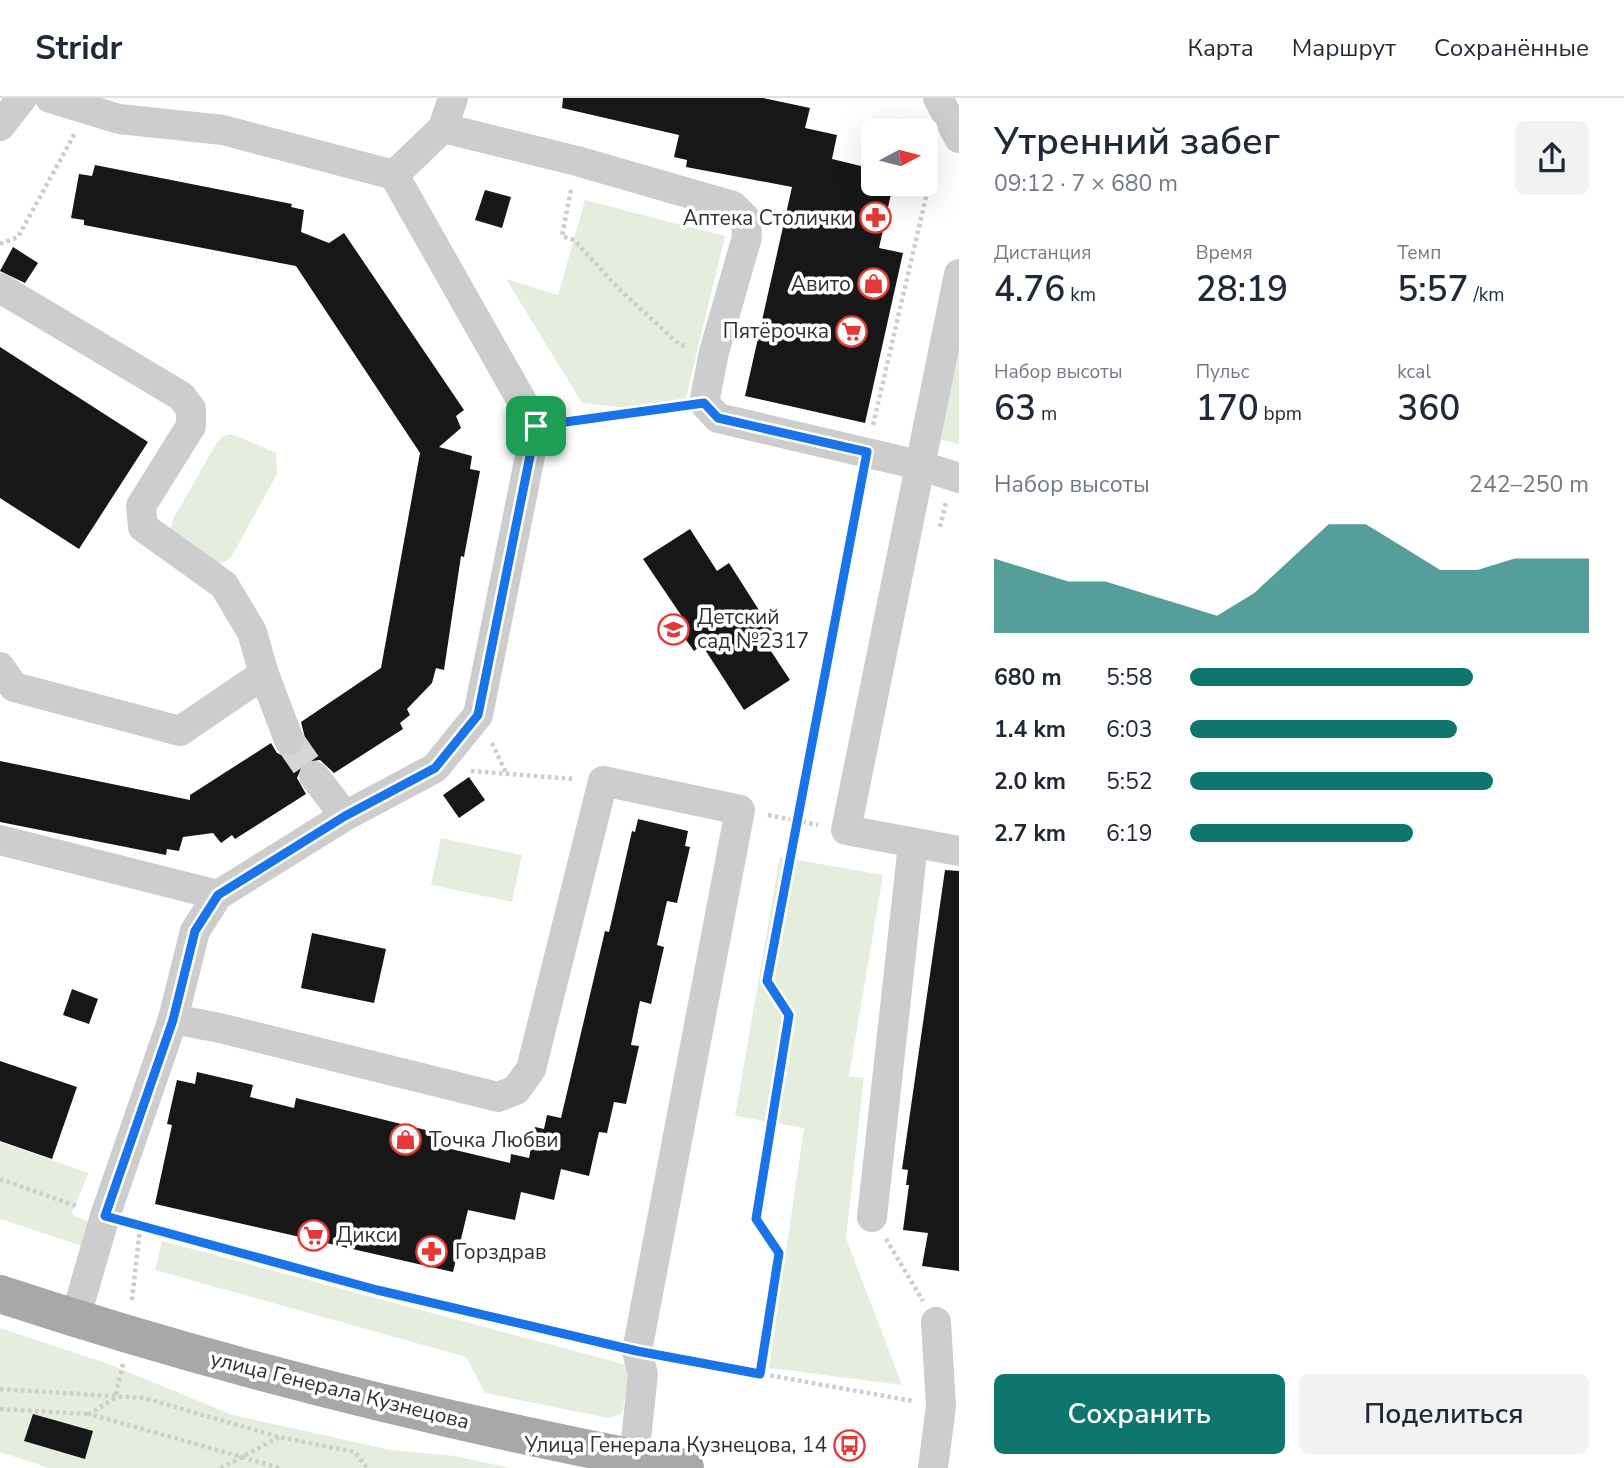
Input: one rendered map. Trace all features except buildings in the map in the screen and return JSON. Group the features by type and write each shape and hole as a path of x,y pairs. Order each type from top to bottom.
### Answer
{"main road":[{"name":"улица Генерала Кузнецова","path":"0,1294 75,1319 327,1388 685,1468"}],"lane":[{"path":"0,126 22,98"},
{"path":"50,98 119,119 223,130 394,174 536,426 478,715 435,768 345,816 218,895 195,931 173,1020 105,1216 75,1319"},
{"path":"394,174 443,128 453,98"},
{"path":"443,128 577,161 733,206 746,219 747,237 714,352 704,403 718,418 867,452 959,478"},
{"path":"959,274 846,830 959,851"},
{"path":"0,288 181,396 191,408 191,426 141,506 143,527 224,585 252,632 264,674 289,740"},
{"path":"0,667 14,687 180,732 264,674"},
{"path":"314,776 345,816"},
{"path":"173,1020 233,1031 498,1097 516,1090 531,1069 603,781 740,810 637,1351 643,1374 634,1458"},
{"path":"0,841 218,895"},
{"path":"872,1217 913,844"},
{"path":"933,1468 941,1406 936,1322"}],"path":[{"path":"0,244 18,237 90,108"},
{"path":"760,1374 779,1253 756,1219 789,1015 767,981 867,452 948,116"},
{"path":"577,161 562,236 573,240 619,289 680,345 714,352"},
{"path":"536,426 704,403"},
{"path":"435,768 603,781"},
{"path":"0,1179 140,1228 377,1290 637,1351 941,1406"},
{"path":"872,1217 936,1322"},
{"path":"89,1414 115,1398 128,1334 140,1228"},
{"path":"0,1389 144,1398 279,1437 355,1452 367,1468"},
{"path":"0,1409 89,1414 279,1468"},
{"path":"221,1468 279,1437"}],"shaded area":[{"path":"585,200 725,236 682,414 582,403 506,279 558,295"},
{"path":"959,341 959,444 930,437"},
{"path":"232,434 276,453 277,474 231,558 217,565 170,534 172,521 216,444 223,436"},
{"path":"441,838 522,855 512,902 431,885"},
{"path":"780,857 883,875 849,1076 864,1078 846,1238 902,1385 769,1368 804,1128 735,1116"},
{"path":"0,1142 89,1173 71,1214 91,1223 85,1247 0,1219"},
{"path":"162,1241 631,1366 622,1414 608,1418 485,1393 466,1357 155,1270"},
{"path":"0,1328 106,1363 233,1415 391,1450 455,1456 510,1468 49,1468 0,1452"}],"tunnel":[{"path":"289,740 314,776"}],"place":[{"name":"Аптека Столички","path":"876,218"},
{"name":"Авито","path":"874,284"},
{"name":"Пятёрочка","path":"852,331"},
{"name":"Детский сад №2317","path":"674,629"},
{"name":"Точка Любви","path":"406,1140"},
{"name":"Дикси","path":"313,1235"},
{"name":"Горздрав","path":"432,1252"},
{"name":"Улица Генерала Кузнецова, 14","path":"850,1445"}],"route":[{"path":"704,403 718,418 867,452 767,981 789,1015 756,1219 779,1253 760,1374 637,1351 377,1290 140,1228 105,1216 173,1020 195,931 218,895 345,816 435,768 478,715 536,426 704,403"}]}
